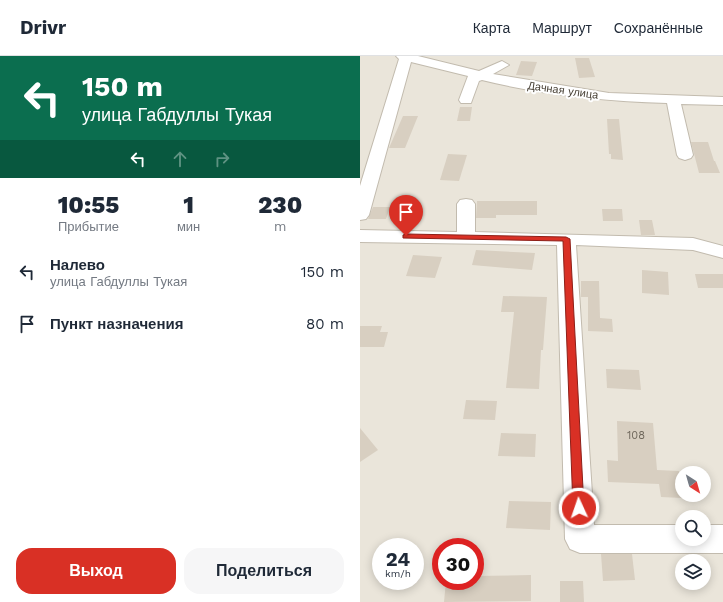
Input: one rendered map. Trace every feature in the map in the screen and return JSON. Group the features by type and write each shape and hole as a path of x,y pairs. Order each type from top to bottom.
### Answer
{"street":[{"name":"Дачная улица","path":"404,57 504,81 609,96 723,101"},
{"path":"360,215 404,57"},
{"path":"466,100 473,79 502,65"},
{"path":"673,100 685,155"},
{"path":"466,204 466,238"},
{"path":"360,236 566,239 693,244 723,252"},
{"path":"566,239 580,539 723,539"}],"shaded area":[{"path":"360,56 723,56 723,602 360,602"}],"building":[{"path":"575,58 589,58 595,77 579,78"},
{"path":"521,61 537,62 532,76 516,75"},
{"path":"460,107 472,107 470,121 457,121"},
{"path":"403,116 418,116 405,148 389,148"},
{"path":"607,119 619,119 623,160 611,159 611,154 609,154"},
{"path":"691,142 708,142 714,161 720,173 699,173"},
{"path":"448,154 467,155 459,181 440,180"},
{"path":"477,201 537,201 537,215 496,215 496,218 476,218"},
{"path":"373,207 390,207 386,219 368,219"},
{"path":"602,209 622,209 623,221 603,221"},
{"path":"639,220 652,220 655,235 641,235"},
{"path":"476,250 535,253 532,270 472,265"},
{"path":"413,255 442,257 435,278 406,276"},
{"path":"642,270 668,272 669,295 642,293"},
{"path":"695,274 723,274 723,288 698,288"},
{"path":"581,281 599,281 600,318 612,319 613,332 588,331 588,297 581,297"},
{"path":"503,296 547,297 543,350 541,350 539,389 506,388 514,312 501,312"},
{"path":"360,326 382,326 380,332 388,332 384,347 360,347"},
{"path":"606,369 639,370 641,390 607,388"},
{"path":"466,400 497,401 495,420 463,419"},
{"path":"617,421 653,423 657,470 675,471 675,498 661,497 659,484 608,482 607,460 618,461"},
{"path":"360,428 378,450 360,462"},
{"path":"501,433 536,434 535,457 498,456"},
{"path":"509,501 551,502 550,530 506,528"},
{"path":"601,554 632,554 635,580 603,581"},
{"path":"531,575 531,601 444,602 445,590 484,590 484,576"},
{"path":"560,581 583,581 584,602 560,602"}],"route":[{"path":"406,236 566,239 579,508"}]}
